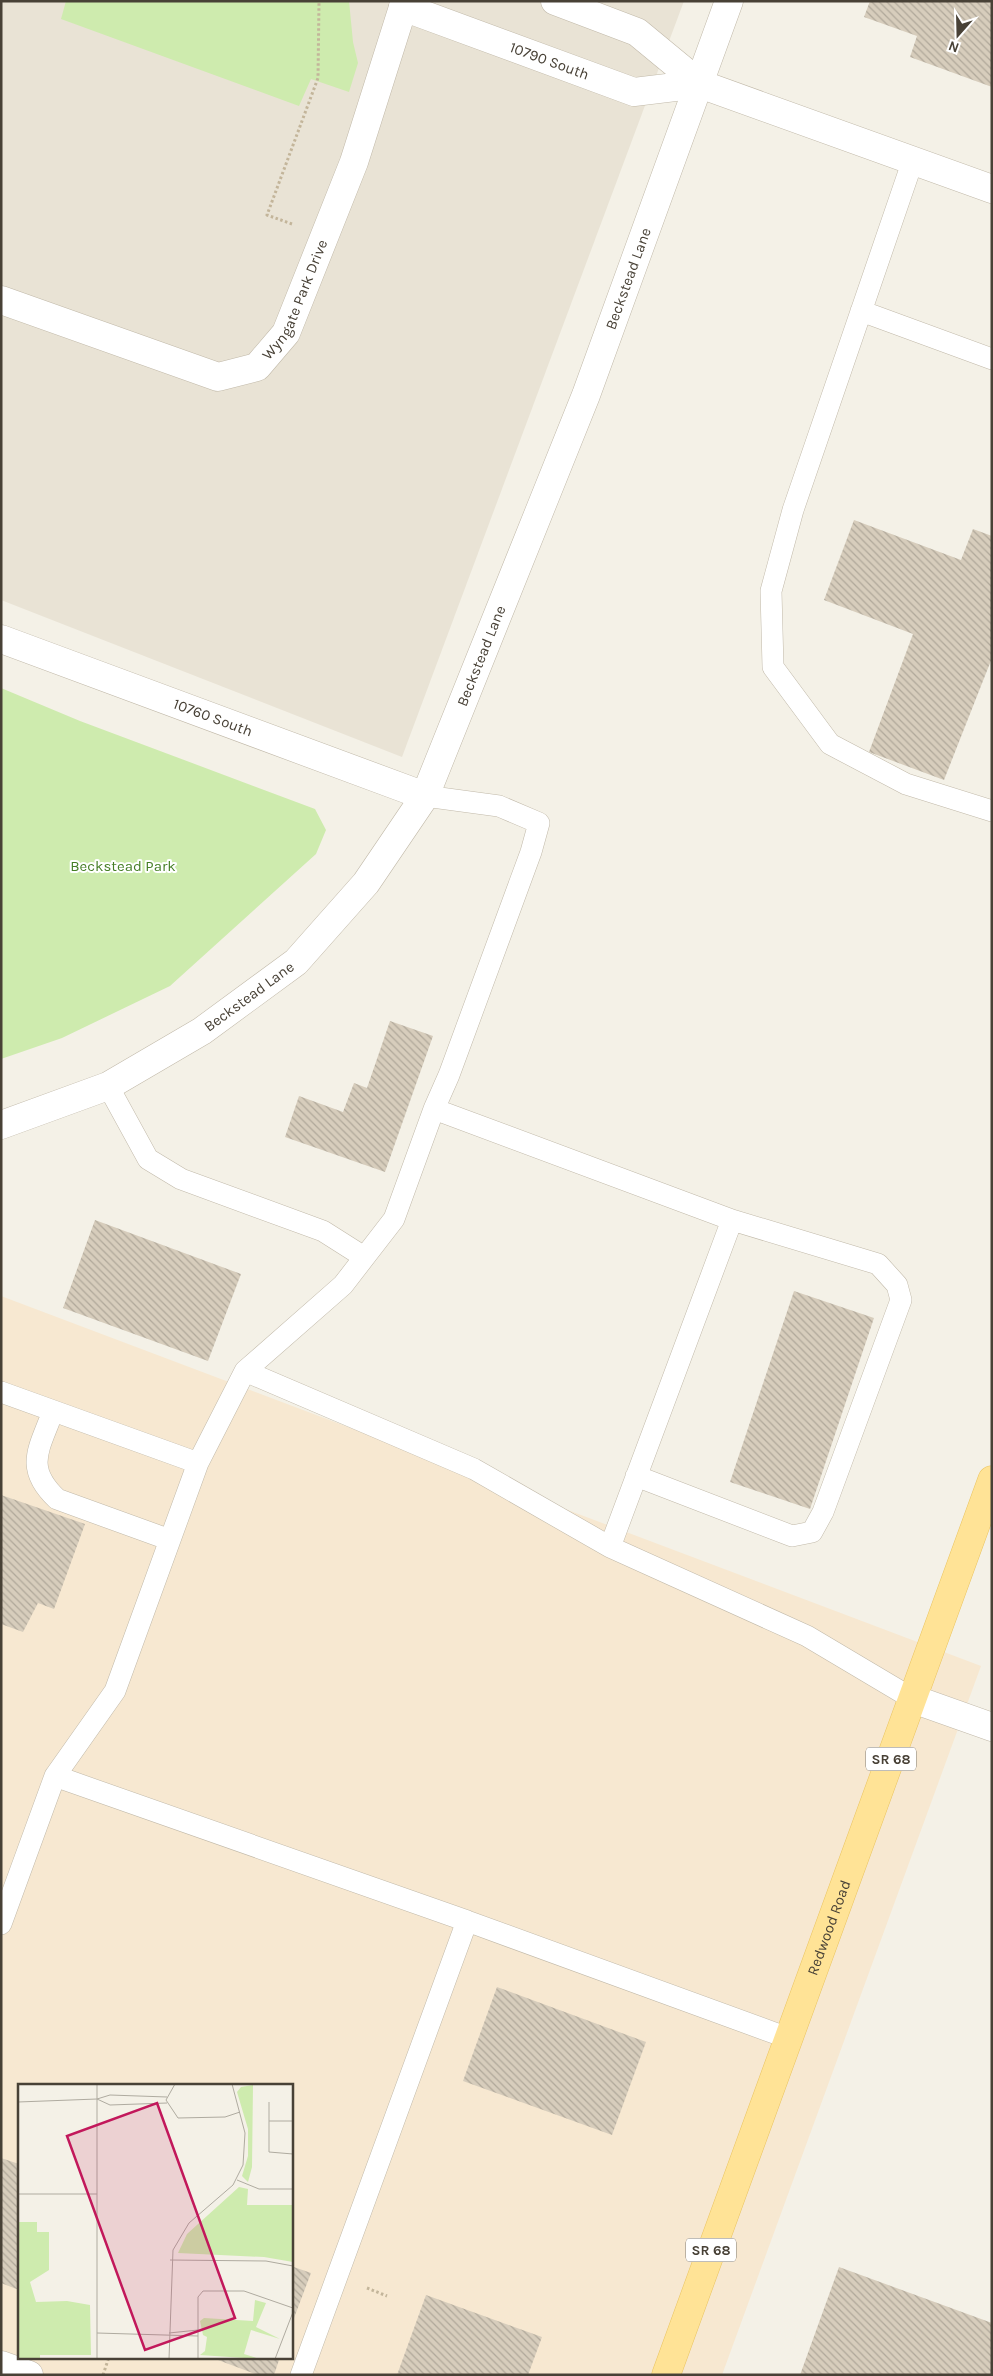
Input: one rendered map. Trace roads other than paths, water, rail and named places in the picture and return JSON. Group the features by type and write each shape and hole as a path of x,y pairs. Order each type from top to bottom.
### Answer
{"main road":[{"name":"Redwood Road","path":"666,2375 992,1480"}],"street":[{"name":"10790 South","path":"555,1 637,32 700,84 992,189"},
{"name":"Beckstead Lane","path":"1,1125 108,1086 202,1031 296,962 366,883 425,796 586,395 729,1"},
{"name":"10790 South","path":"404,4 634,92 700,84"},
{"name":"Wyngate Park Drive","path":"1,300 218,377 257,367 286,333 354,162 404,4"},
{"name":"10760 South","path":"1,639 425,796"},
{"path":"913,1699 992,1727"},
{"path":"1,2365 29,2375"}],"lane":[{"path":"913,160 793,510 771,591 772,667 830,744 906,784 992,811"},
{"path":"861,311 992,360"},
{"path":"1,1924 55,1776 115,1691 198,1463 245,1371 343,1285 394,1219 434,1109 449,1075 531,852 538,823 499,806 425,796"},
{"path":"108,1086 148,1159 181,1179 323,1231 364,1257"},
{"path":"434,1109 732,1220 878,1264 897,1284 901,1300 826,1503 812,1532 792,1536 636,1476"},
{"path":"610,1547 732,1220"},
{"path":"245,1371 474,1469 610,1547 807,1636 913,1699"},
{"path":"1,1392 198,1463"},
{"path":"53,1411 36,1456 37,1473 44,1487 57,1499 170,1540"},
{"path":"55,1776 467,1921 788,2038"},
{"path":"302,2375 467,1921"}],"park label":[{"name":"Beckstead Park","path":"123,866"}]}
